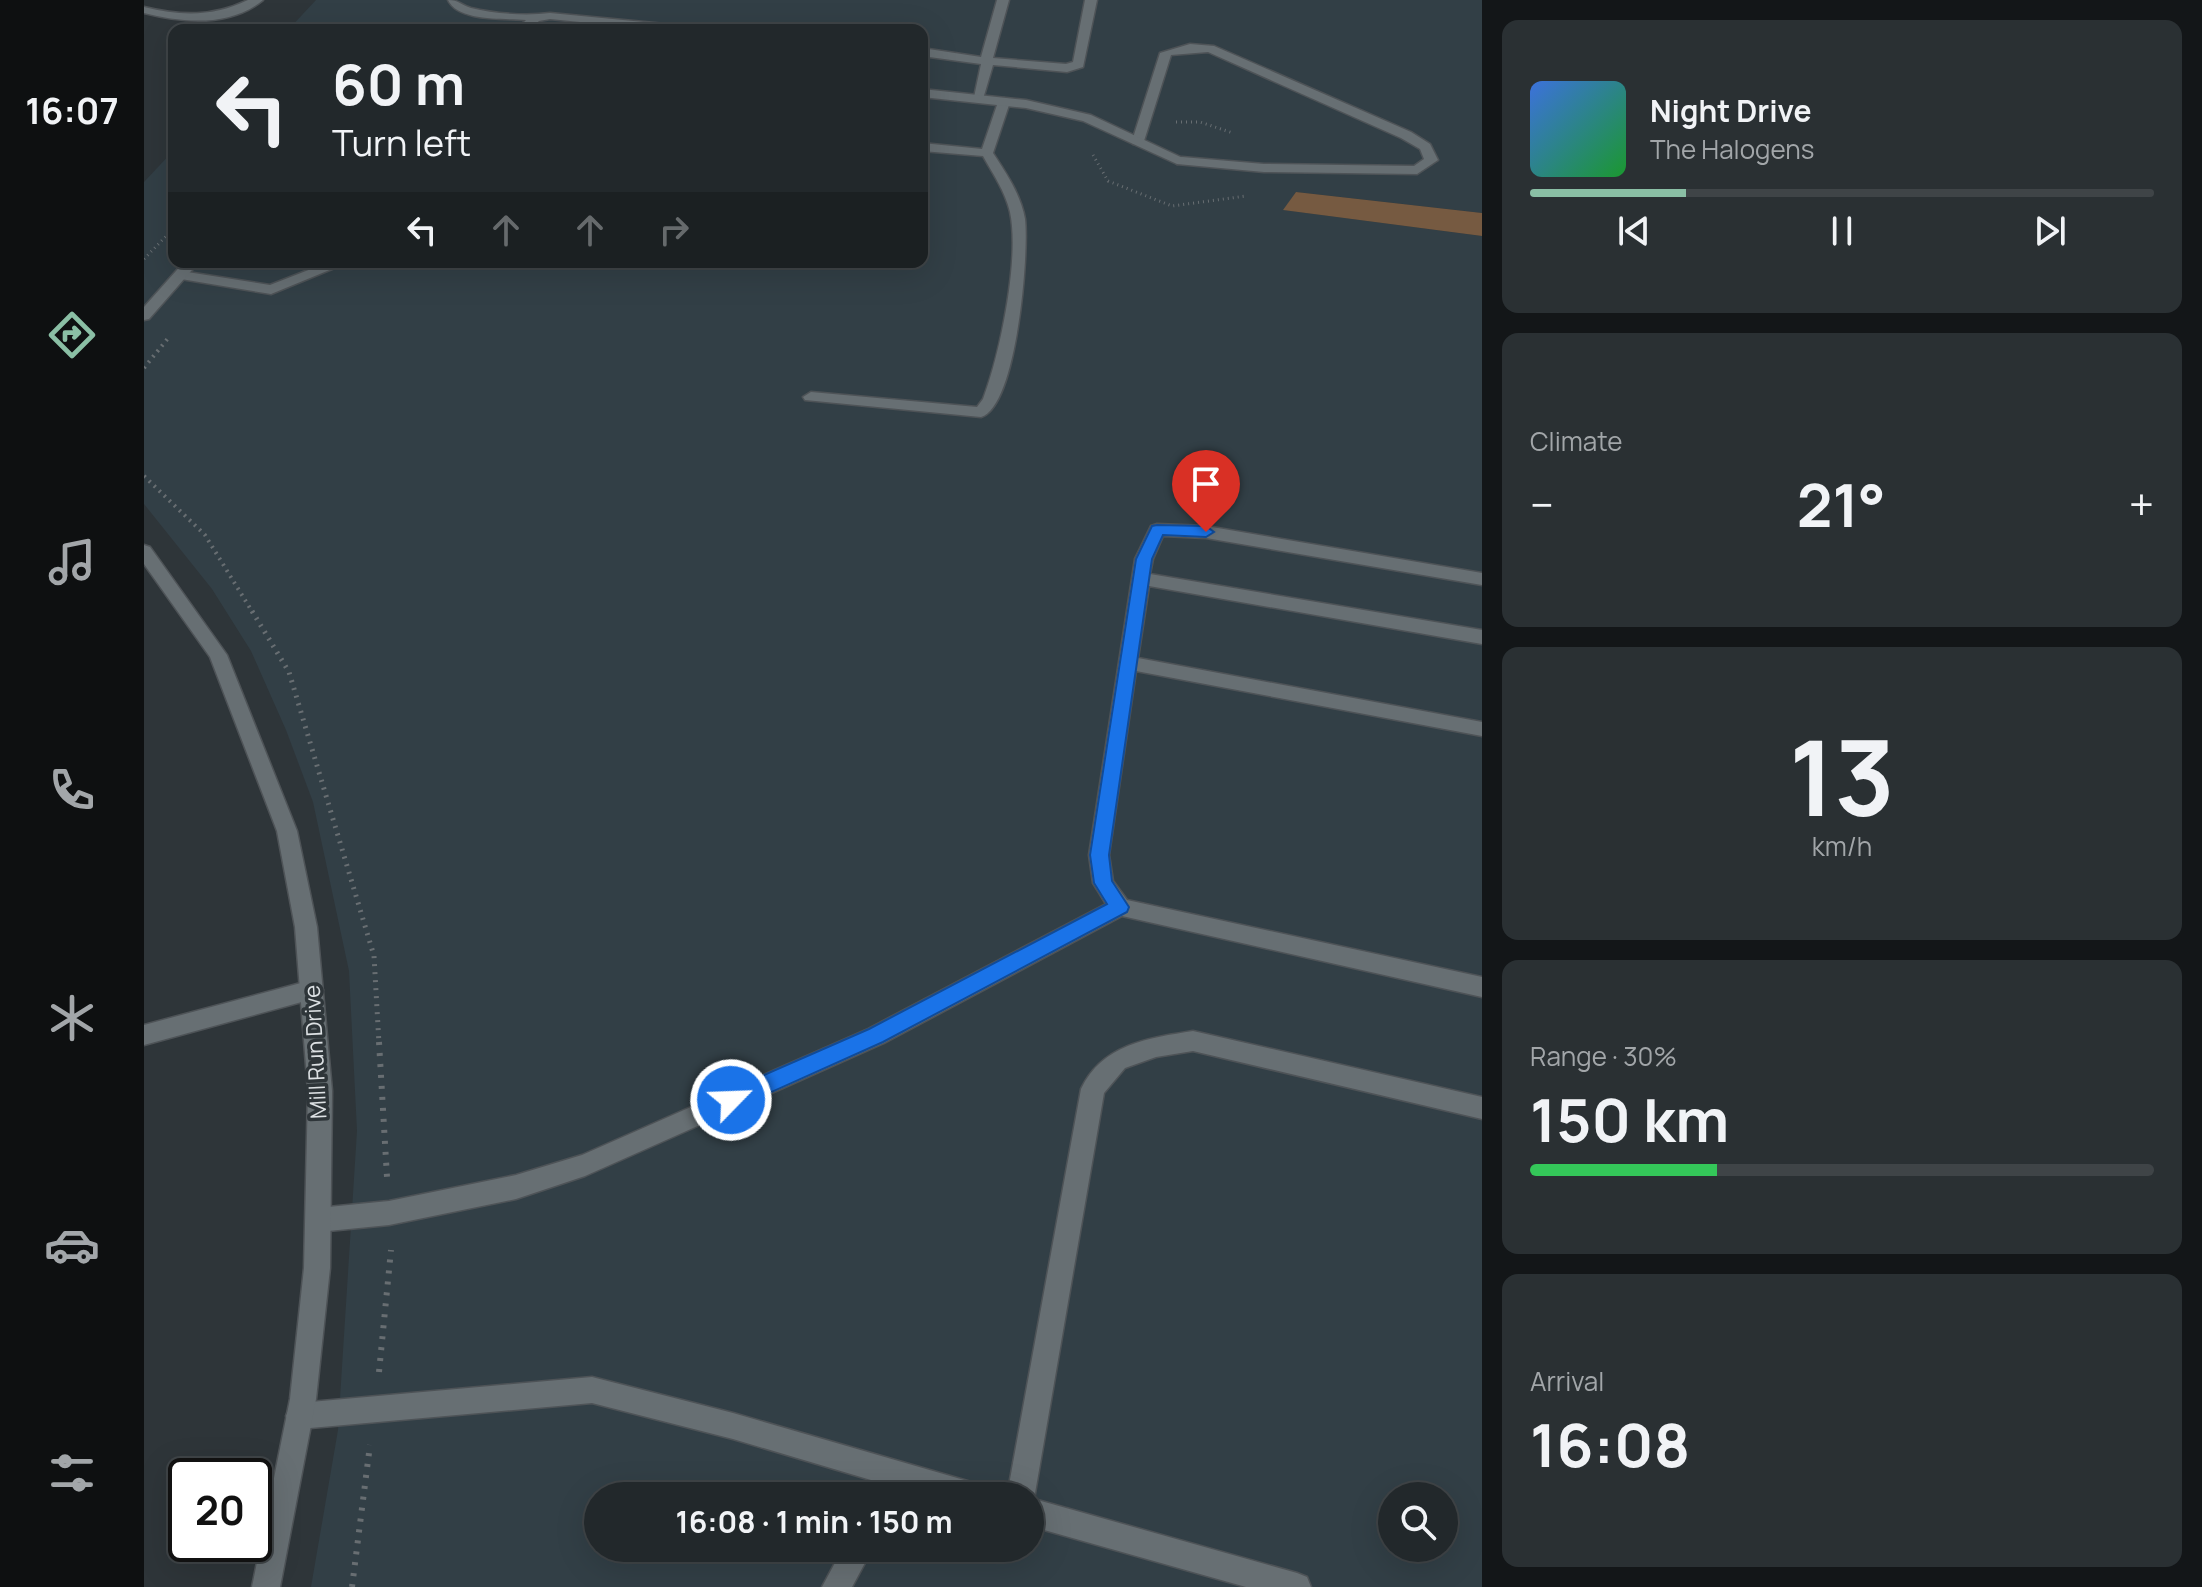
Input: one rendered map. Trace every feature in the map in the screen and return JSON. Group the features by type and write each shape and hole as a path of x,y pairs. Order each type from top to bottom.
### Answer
{"street":[{"path":"144,10 185,18 215,18 257,0"},
{"path":"454,0 456,5 467,11 633,24"},
{"path":"526,24 537,0"},
{"path":"977,99 988,67 986,61 1003,0"},
{"path":"928,53 986,61 1074,67 1079,64 1091,0"},
{"path":"928,94 1004,102 1087,118 1182,161 1264,168 1417,170 1431,160 1425,147 1406,135 1210,49 1190,48 1166,53 1138,141"},
{"path":"811,397 981,412 990,406 1009,341 1018,221 1011,193 987,153 1004,102"},
{"path":"928,148 987,153"},
{"path":"144,316 187,268"},
{"path":"181,275 271,290 327,268"},
{"path":"1120,907 1103,883 1099,855 1144,559 1157,530 1206,532 1482,579"},
{"name":"Mill Run Drive","path":"144,551 218,655 287,831 306,927 320,1091 317,1268 299,1416 266,1587"},
{"path":"1141,579 1482,637"},
{"path":"1129,663 1482,729"},
{"path":"318,1220 389,1213 516,1187 585,1165 876,1036 1120,907 1482,987"},
{"path":"144,1035 312,990"},
{"path":"1023,1482 1093,1089 1117,1060 1156,1047 1193,1041 1482,1108"},
{"path":"299,1416 592,1390 733,1426 884,1482"},
{"path":"1044,1516 1297,1587"},
{"path":"836,1587 851,1562"}],"path":[{"path":"144,259 168,234"}],"shaded area":[{"path":"316,0 1482,0 1482,213 1296,192 1284,210 1482,236 1482,1587 311,1587 338,1430 357,1131 349,971 313,802 286,730 251,651 212,589 144,504 144,182 168,156 168,268 928,268 928,24 294,24"},
{"path":"1296,192 1482,213 1482,236 1283,210"}],"route":[{"path":"731,1100 876,1036 1120,907 1103,883 1099,855 1144,559 1157,530 1206,532"}]}
